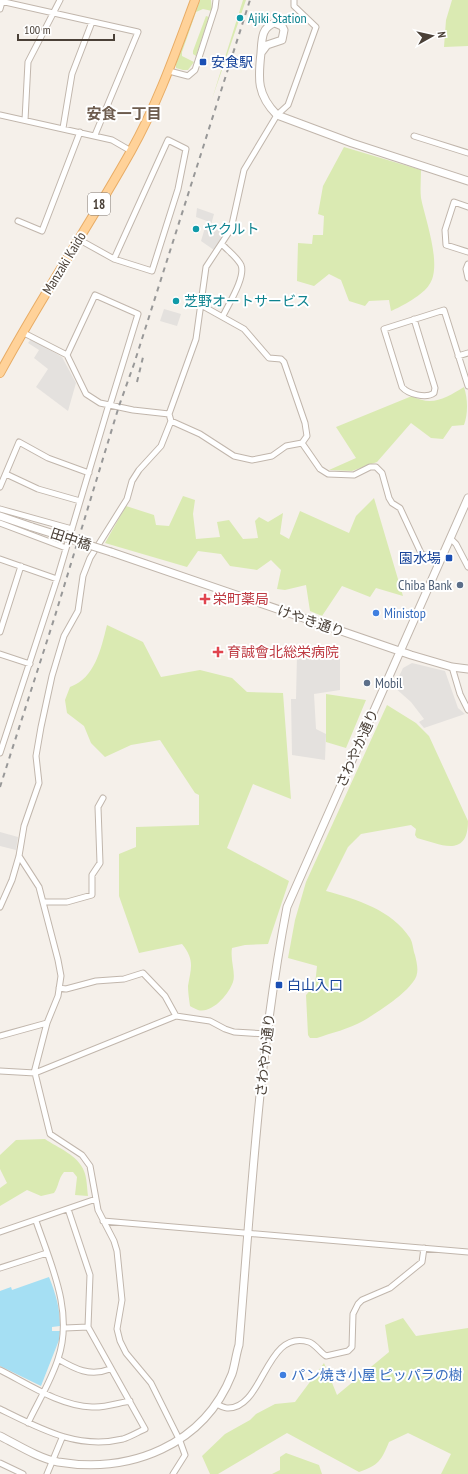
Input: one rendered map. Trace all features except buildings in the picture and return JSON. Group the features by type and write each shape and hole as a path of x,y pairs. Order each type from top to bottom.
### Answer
{"main road":[{"name":"Manzaki Kaido","path":"0,373 22,332 131,150 169,71 195,0"}],"street":[{"path":"25,120 28,62 60,0"},
{"path":"169,71 188,76 195,70 215,8 216,0"},
{"path":"0,907 8,891 19,856 24,826 39,783 36,756 52,676 64,636 78,610 83,576 90,558 127,499 132,481 139,470 161,446 171,421 169,414 186,372 196,339 206,267 231,229 244,170 277,115 288,105 316,27 294,6 294,0"},
{"path":"0,9 1,1 52,14 138,32 95,135"},
{"path":"63,128 72,74 92,22"},
{"path":"261,53 258,78 262,94 269,107 277,115 352,143 468,181"},
{"path":"0,115 95,135 112,140 131,150"},
{"path":"18,221 42,231 80,132"},
{"path":"414,136 468,153"},
{"path":"78,239 114,258 152,271 178,188 186,149 168,140 114,258"},
{"path":"468,207 454,202 444,230 446,245 468,252"},
{"path":"222,244 241,266 242,272 241,279 223,316"},
{"path":"468,264 466,269 468,278"},
{"path":"0,753 57,579 138,314 95,295 67,355"},
{"path":"171,421 200,434 234,456 252,460 272,456 286,446 302,443 307,436 305,423 284,362 281,359 269,358 244,329 201,305"},
{"path":"414,319 435,388 434,393 427,397 405,391 402,387 384,329 414,319 444,310 468,386"},
{"path":"22,332 67,355 86,394 100,403 133,410 169,414"},
{"path":"458,356 468,353"},
{"path":"0,487 19,442 48,458 89,473"},
{"path":"302,443 320,469 328,474 354,475 370,467 376,467 382,473 389,498 392,503 400,508 421,553 439,563"},
{"path":"6,474 38,489 80,501"},
{"name":"さわやか通り","path":"0,1436 53,1461 88,1467 113,1465 143,1459 180,1441 202,1422 216,1404 232,1374 239,1345 266,1034 275,967 287,907 450,538 468,501"},
{"path":"0,509 72,529"},
{"name":"田中橋","path":"0,516 111,552"},
{"path":"0,523 66,548"},
{"path":"450,538 456,544 468,567"},
{"name":"けやき通り","path":"111,552 400,652 452,667 468,668"},
{"path":"0,559 57,579"},
{"path":"0,632 21,566"},
{"path":"0,654 30,664"},
{"path":"452,667 460,694 468,710"},
{"path":"44,902 67,902 92,895 92,875 100,863 98,807 103,798"},
{"path":"19,856 34,878 44,902 61,976 59,988 47,1023 34,1073 50,1134 82,1155 87,1160 92,1174 96,1199 103,1222 114,1241 117,1250 122,1300 117,1329 120,1341 126,1353 151,1383 180,1441 185,1455 173,1474"},
{"path":"59,988 66,989 96,981 124,979 143,972 165,996 176,1016"},
{"path":"0,1071 34,1073 176,1016 210,1020 225,1029 234,1032 266,1034"},
{"path":"0,1036 47,1023"},
{"path":"0,1232 68,1210 96,1199"},
{"path":"0,1409 62,1438 80,1441 123,1439 145,1429 110,1369 88,1327 90,1275 68,1210"},
{"path":"28,1423 58,1359 65,1328 62,1298 36,1221"},
{"path":"103,1222 468,1252"},
{"path":"216,1404 227,1408 237,1406 246,1401 254,1392 276,1353 285,1346 297,1341 310,1342 326,1356 348,1351 352,1347 355,1308 362,1300 390,1288 422,1262 424,1248"},
{"path":"0,1268 47,1253"},
{"path":"65,1328 88,1327"},
{"path":"58,1359 82,1372 98,1373 110,1369"},
{"path":"0,1370 42,1391 80,1406 94,1408 130,1401"},
{"path":"47,1474 62,1438"},
{"path":"0,1463 23,1474"}],"green space":[{"path":"200,0 211,0 212,11 203,9 196,12 182,52 182,56 194,62 188,70 176,68 176,64"},
{"path":"243,0 246,0 212,99"},
{"path":"452,0 468,0 468,46 444,47 446,20"},
{"path":"206,16 209,17 196,56 193,54 193,51"},
{"path":"344,147 421,170 421,198 434,255 433,277 426,289 406,303 391,311 389,300 369,301 365,306 349,301 341,280 329,274 314,286 297,281 298,243 312,244 313,235 323,235 324,216 318,214 323,186"},
{"path":"464,387 467,406 464,425 452,426 443,439 431,438 411,423 377,462 352,471 329,470 356,458 336,427 412,396 426,401 439,400"},
{"path":"183,496 195,500 193,514 196,539 220,537 217,522 229,520 243,539 258,538 255,521 259,517 268,522 283,513 280,534 289,539 300,511 349,533 356,516 374,498 403,596 376,588 370,597 342,586 322,616 310,611 306,585 285,590 277,589 281,570 271,560 257,570 230,566 221,554 198,551 187,567 105,543 126,506 154,515 156,525 169,526"},
{"path":"107,625 143,642 161,677 200,670 232,678 247,692 283,693 291,799 253,784 227,848 289,881 268,944 245,945 232,948 233,982 224,997 209,1009 198,1010 190,1006 188,986 191,964 189,955 182,944 139,953 119,896 119,854 136,847 136,827 199,825 199,795 195,793 160,740 131,745 105,757 91,743 84,726 67,713 65,700 70,687 79,683 96,662"},
{"path":"326,694 366,700 346,748 326,742"},
{"path":"387,705 416,723 429,736 468,821 467,833 463,841 458,845 443,845 417,838 415,835 416,829 411,825 361,834 348,847 326,891 361,902 394,920 411,940 417,962 417,976 403,993 358,1024 317,1038 310,1038 308,1035 306,995 315,985 317,966 288,958 295,920 306,882"},
{"path":"45,1139 67,1152 81,1165 86,1177 88,1196 75,1195 77,1177 73,1172 64,1172 54,1193 41,1196 27,1190 0,1206 0,1188 7,1183 0,1169 0,1155 16,1140"},
{"path":"403,1318 416,1336 468,1328 468,1474 441,1474 451,1454 408,1433 389,1442 384,1454 378,1462 359,1472 287,1433 218,1474 210,1474 202,1456 225,1434 250,1420 256,1414 275,1404 295,1402 324,1363 337,1395 389,1352 385,1325"},
{"path":"286,1453 319,1465 322,1474 272,1474 280,1470 280,1457"}],"shaded area":[{"path":"197,208 214,214 211,225 224,235 214,250 201,241 207,221 196,217"},
{"path":"164,309 181,314 177,326 160,321"},
{"path":"31,339 62,357 76,383 68,411 36,387 48,369 34,358 39,350 28,343"},
{"path":"340,651 340,690 314,694 316,729 326,734 325,760 292,755 291,699 296,699 297,655"},
{"path":"412,663 445,671 458,708 465,714 424,728 419,722 424,719 411,702 394,687 403,668"},
{"path":"0,832 18,837 16,850 0,846"}],"water":[{"path":"49,1277 54,1289 60,1320 60,1326 52,1327 52,1331 60,1331 59,1340 41,1386 0,1366 0,1291 11,1287 12,1290"}],"railway":[{"path":"0,787 55,616 119,406 134,364 250,0"},
{"path":"137,382 144,353"}],"place":[{"name":"Ajiki Station","path":"240,18"},
{"name":"安食駅","path":"203,62"},
{"name":"ヤクルト","path":"196,229"},
{"name":"芝野オートサービス","path":"176,301"},
{"name":"園水場","path":"449,558"},
{"name":"Chiba Bank","path":"460,585"},
{"name":"栄町薬局","path":"205,599"},
{"name":"Ministop","path":"376,613"},
{"name":"育誠會北総栄病院","path":"218,652"},
{"name":"Mobil","path":"367,683"},
{"name":"白山入口","path":"279,985"},
{"name":"パン焼き小屋 ピッパラの樹","path":"283,1375"}],"district":[{"name":"安食一丁目","path":"124,114"}]}
